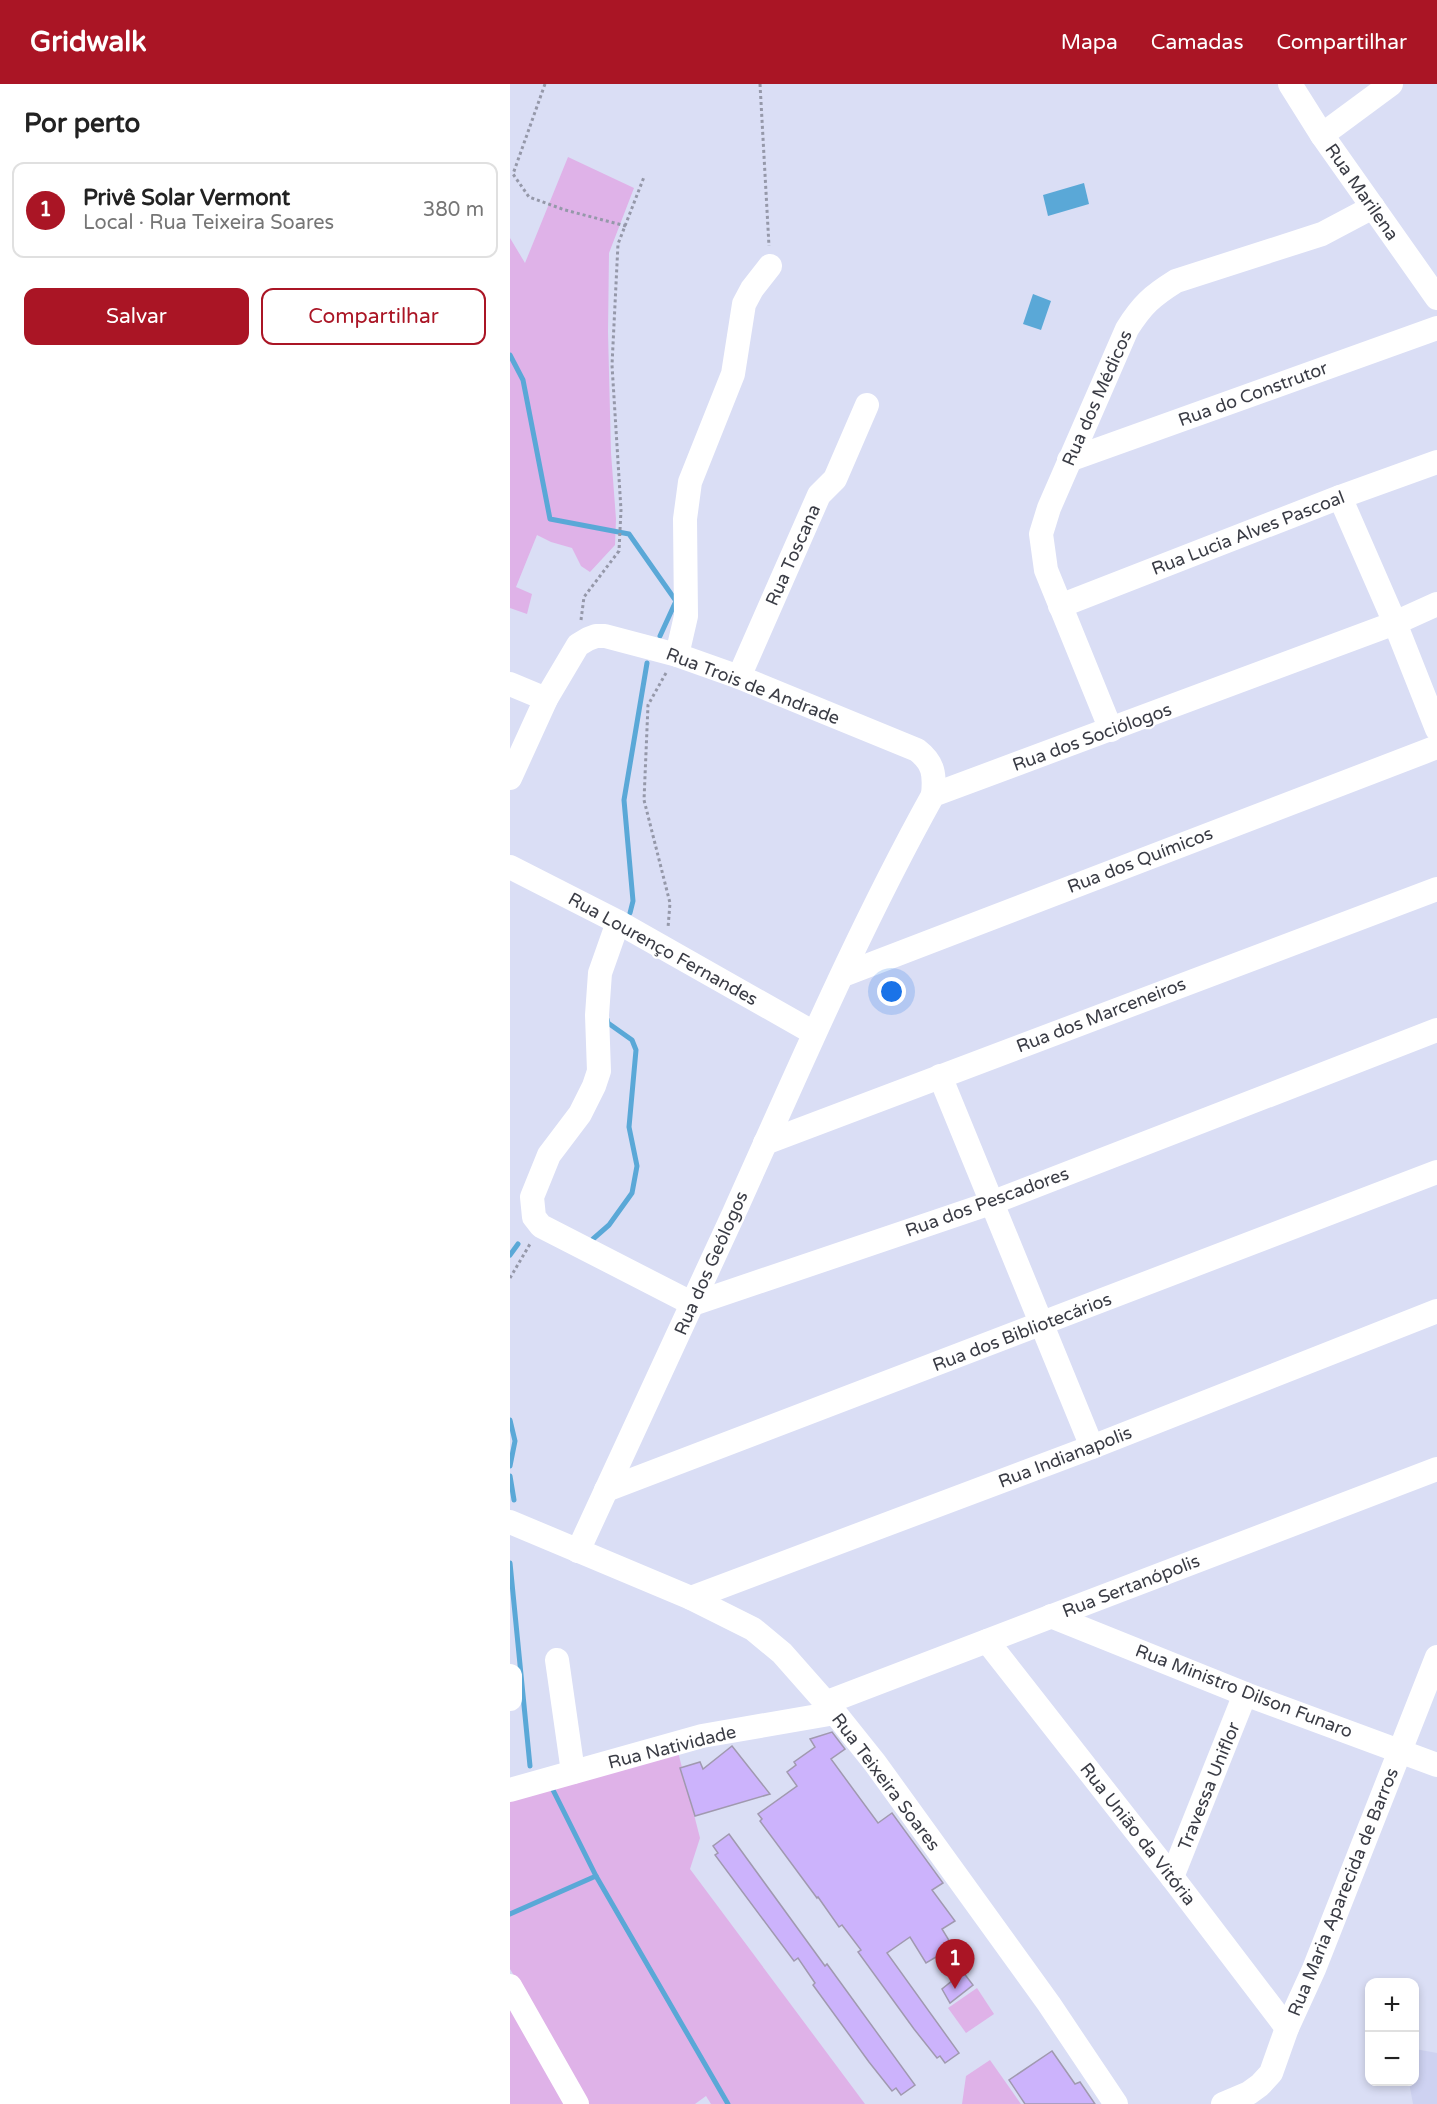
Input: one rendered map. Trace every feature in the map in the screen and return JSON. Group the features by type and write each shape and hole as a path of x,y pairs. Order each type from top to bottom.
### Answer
{"street":[{"name":"Rua Marilena","path":"1290,84 1322,135 1437,298"},
{"path":"1322,135 1391,84"},
{"name":"Rua dos Médicos","path":"1111,730 1046,570 1041,534 1048,508 1127,329 1140,309 1155,294 1176,281 1322,234 1373,207"},
{"path":"676,655 686,616 685,519 690,483 733,374 744,304 752,289 770,266"},
{"name":"Rua do Construtor","path":"1069,460 1437,327"},
{"name":"Rua Toscana","path":"739,677 819,495 835,479 867,405"},
{"name":"Rua Lucia Alves Pascoal","path":"1060,606 1340,497 1437,462"},
{"path":"1340,497 1395,623 1437,729"},
{"name":"Rua dos Sociólogos","path":"933,795 1395,623 1437,604"},
{"name":"Rua Trois de Andrade","path":"578,645 588,639 605,636 676,655 739,677 917,750 927,757 933,768 935,779 933,795"},
{"path":"510,778 546,699 578,645"},
{"path":"510,684 546,699"},
{"name":"Rua dos Químicos","path":"843,975 1437,747"},
{"path":"843,975 933,795"},
{"name":"Rua Lourenço Fernandes","path":"510,867 618,922 814,1033"},
{"name":"Rua dos Marceneiros","path":"765,1143 1437,889"},
{"path":"618,922 600,973 597,1015 599,1071 580,1114 549,1155 532,1197 534,1217 541,1226 693,1304"},
{"name":"Rua dos Geólogos","path":"578,1551 693,1304 814,1033 843,975"},
{"name":"Rua dos Pescadores","path":"693,1304 991,1203 1437,1030"},
{"path":"940,1076 1092,1447"},
{"name":"Rua dos Bibliotecários","path":"606,1490 1437,1172"},
{"name":"Rua Indianapolis","path":"691,1598 1092,1447 1437,1311"},
{"name":"Rua Sertanópolis","path":"830,1708 987,1641 1437,1469"},
{"name":"Rua Teixeira Soares","path":"510,1522 691,1598 753,1629 782,1653 875,1763 1049,2004 1116,2104"},
{"name":"Rua Ministro Dilson Funaro","path":"1052,1616 1245,1694 1437,1765"},
{"name":"Rua União da Vitória","path":"987,1641 1287,2028"},
{"name":"Rua Maria Aparecida de Barros","path":"1223,2104 1249,2093 1271,2073 1287,2028 1314,1969 1437,1657"},
{"path":"558,1660 573,1772"},
{"path":"510,1676 510,1699"},
{"name":"Travessa Uniflor","path":"1172,1877 1245,1694"},
{"name":"Rua Natividade","path":"510,1784 573,1772 702,1736 830,1708"},
{"path":"510,1986 577,2104"}],"path":[{"path":"545,84 513,174 529,197 565,210 626,226"},
{"path":"760,84 770,266"},
{"path":"578,645 584,597 619,550 621,520 612,364 618,244 644,177"},
{"path":"667,950 670,903 644,800 648,705 676,655"},
{"path":"510,1278 541,1226"}],"shaded area":[{"path":"568,157 634,188 609,253 608,332 611,453 616,519 615,545 590,572 581,566 572,548 537,535 516,587 532,594 527,614 510,608 510,238 525,263"},
{"path":"677,1748 700,1838 690,1869 865,2104 711,2104 706,2096 695,2104 589,2104 510,1969 510,1797"},
{"path":"977,1988 994,2014 966,2033 948,2008"},
{"path":"510,2005 569,2104 510,2104"},
{"path":"1419,2050 1437,2053 1437,2104 1413,2104 1410,2086 1419,2086"},
{"path":"990,2060 1021,2104 962,2104 966,2076"}],"water":[{"path":"1084,183 1089,204 1048,216 1043,195"},
{"path":"1033,294 1051,301 1041,330 1023,324"}],"building":[{"path":"832,1732 845,1749 831,1759 878,1823 892,1813 943,1883 932,1890 955,1921 942,1929 953,1947 926,1963 910,1937 887,1953 959,2053 945,2063 940,2056 937,2058 914,2029 858,1952 861,1950 842,1925 839,1927 760,1821 762,1819 758,1814 797,1786 787,1772 796,1765 794,1762 815,1747 810,1739"},
{"path":"732,1746 770,1794 695,1816 680,1768 700,1762 703,1769"},
{"path":"729,1834 915,2085 901,2095 896,2088 892,2091 869,2062 813,1985 815,1983 798,1958 794,1961 715,1855 718,1853 713,1846"},
{"path":"963,1972 973,1985 950,2003 942,1989"},
{"path":"1052,2051 1075,2084 1080,2082 1095,2104 1025,2104 1009,2080"}],"waterway":[{"path":"510,355 523,380 550,519 629,534 676,601 660,636"},
{"path":"630,913 633,901 624,800 647,663"},
{"path":"593,1239 609,1225 632,1193 637,1166 629,1127 636,1050 632,1040 608,1023 607,1019"},
{"path":"510,1255 518,1244"},
{"path":"510,1420 515,1441 510,1466"},
{"path":"510,1476 514,1500"},
{"path":"510,1563 530,1766"},
{"path":"552,1788 596,1876 728,2104"},
{"path":"510,1914 596,1876"}],"place":[{"name":"Privê Solar Vermont","path":"955,1989"}]}
